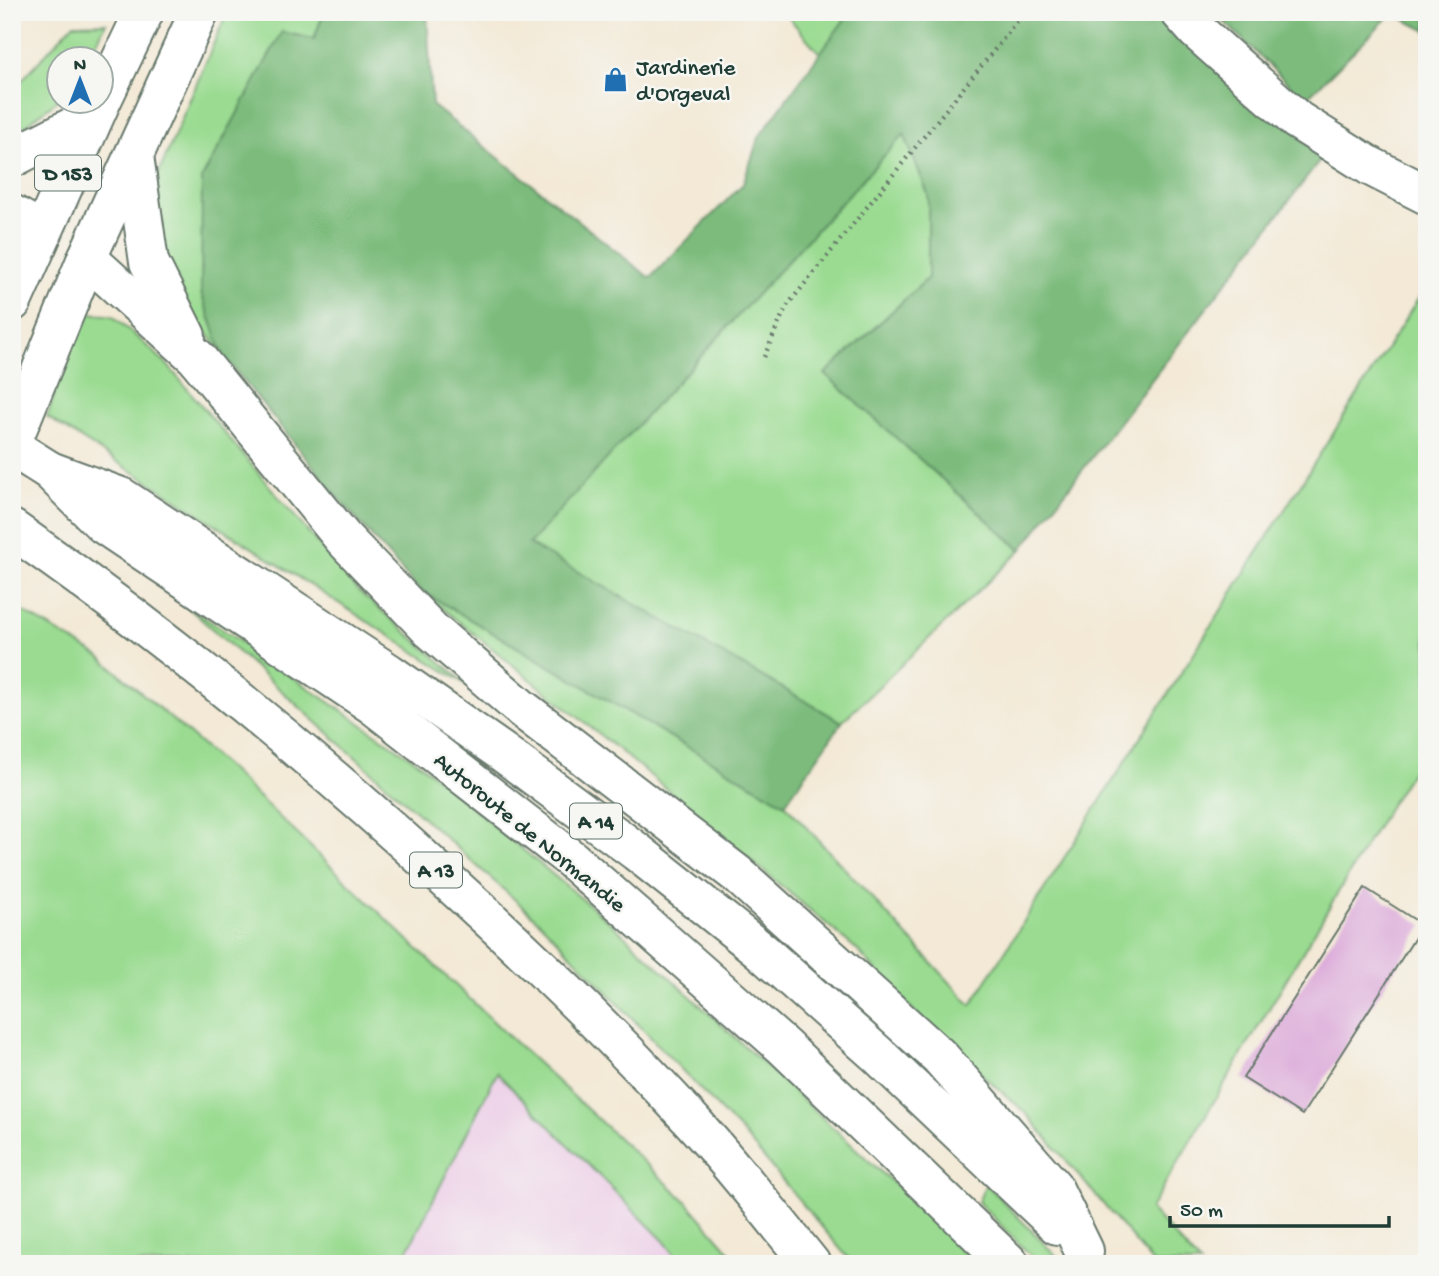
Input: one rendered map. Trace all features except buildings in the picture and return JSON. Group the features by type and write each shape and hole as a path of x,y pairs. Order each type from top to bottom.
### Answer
{"main road":[{"name":"D 153","path":"116,70 144,12"},
{"name":"D 153","path":"12,445 87,258 199,12"},
{"path":"1180,12 1195,30 1297,120 1370,166 1427,195"},
{"path":"12,158 82,116"},
{"name":"D 153","path":"12,302 27,223 93,116"},
{"path":"134,156 149,261 196,357"},
{"path":"27,223 87,258 196,357 343,538 431,630 521,708 737,874 940,1057 1053,1187 1090,1257"},
{"name":"Autoroute de Normandie","path":"12,445 50,471 103,524 373,705 571,859 784,1047 1010,1264"},
{"name":"A 14","path":"50,471 121,497 389,673 638,852 760,950 877,1054 1090,1257"},
{"name":"A 13","path":"12,529 68,568 220,684 365,804 524,950 692,1122 811,1264"}],"path":[{"path":"764,357 786,307 1025,12"}],"shaded area":[{"path":"497,1073 664,1241 682,1264 401,1264"}],"green space":[{"path":"227,12 324,12 201,293 223,355 173,285 158,228 158,175"},
{"path":"324,12 427,12 432,105 650,278 743,184 759,137 850,12 1173,12 1322,158 1021,550 825,374 928,278 928,194 904,134 529,544 842,722 785,804 418,589 344,505 223,355 201,293 202,178 282,32 314,39"},
{"path":"784,12 850,12 820,54"},
{"path":"1214,12 1427,12 1427,31 1392,13 1305,100"},
{"path":"106,23 95,46 53,46 73,24"},
{"path":"46,54 46,109 12,136 12,91"},
{"path":"904,134 928,194 928,278 825,374 1021,550 842,722 528,544"},
{"path":"1427,285 1427,747 1150,1209 1200,1264 1154,1264 1025,1112 938,1037 855,948 645,771 418,589 785,804 971,1005"},
{"path":"82,312 113,316 164,361 356,589 470,687 47,417"},
{"path":"182,602 419,763 611,923 918,1206 974,1264 853,1264 746,1137 542,924"},
{"path":"12,605 100,657 227,767 686,1201 741,1264 682,1264 664,1241 497,1073 401,1264 12,1264"},
{"path":"986,1184 1064,1264 1039,1264 978,1202"}],"place":[{"name":"Jardinerie d'Orgeval","path":"616,79"}]}
